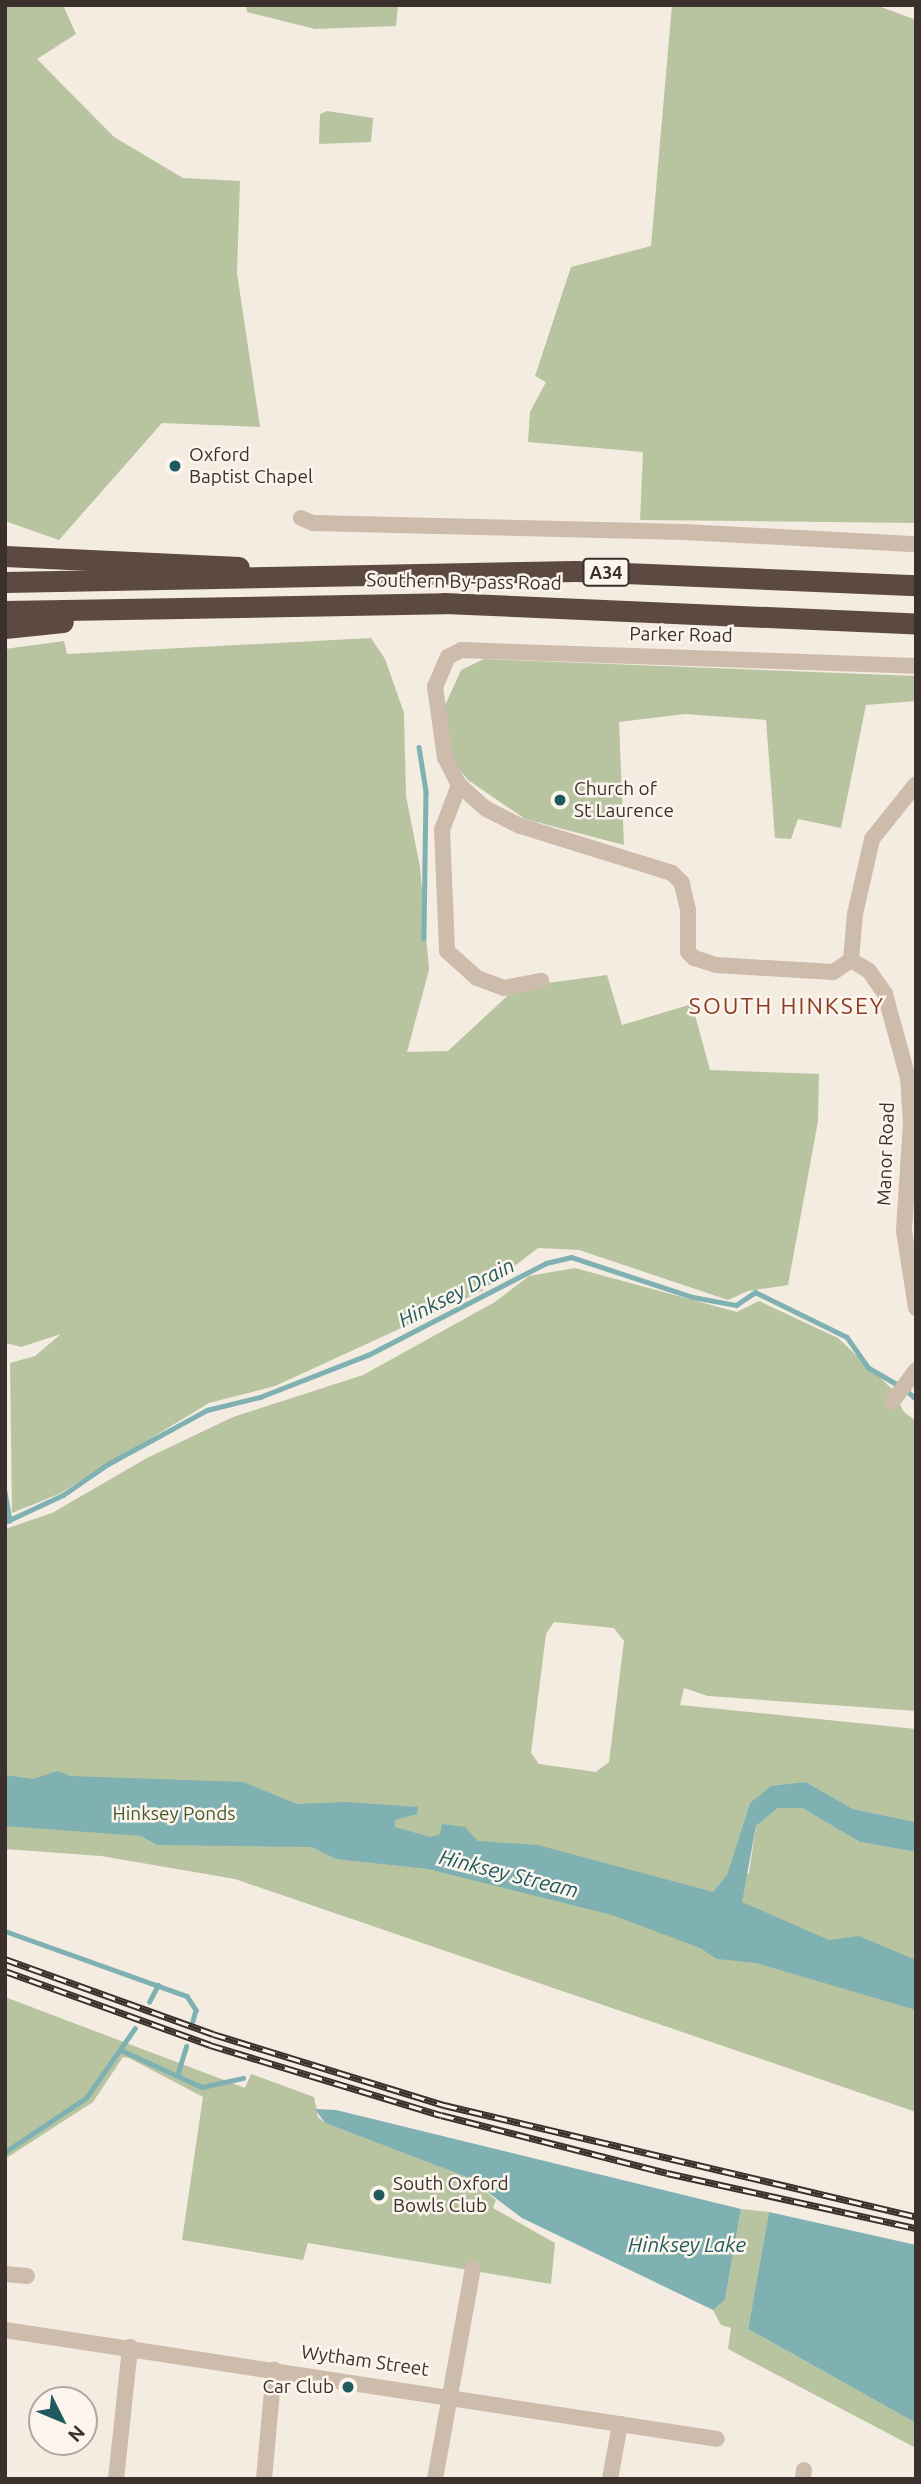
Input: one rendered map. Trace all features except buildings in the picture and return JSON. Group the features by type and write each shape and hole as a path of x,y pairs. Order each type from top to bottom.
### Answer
{"highway":[{"path":"5,556 210,564 297,574"},
{"name":"Southern By-pass Road","path":"297,574 576,571 916,585"},
{"name":"A34","path":"5,582 297,574"},
{"name":"Southern By-pass Road","path":"222,605 471,603 916,624"},
{"path":"5,628 222,605"},
{"name":"A34","path":"5,611 222,605"}],"street":[{"path":"301,518 313,523 684,532 916,544"},
{"name":"Parker Road","path":"458,786 445,758 436,716 435,687 448,657 461,650 499,649 916,666"},
{"path":"541,981 504,988 477,978 447,951 442,830 458,786 486,809 520,826 672,873 682,883 688,909 688,952 694,958 716,965 833,972 851,960 855,914 872,839 916,784"},
{"name":"Manor Road","path":"851,960 869,971 885,994 902,1045 911,1122 904,1231 916,1308"},
{"path":"435,2479 473,2268"},
{"path":"5,2274 27,2276"},
{"name":"Wytham Street","path":"5,2330 450,2395 717,2439"},
{"path":"116,2479 130,2347"},
{"path":"264,2479 274,2369"},
{"path":"610,2479 620,2424"}],"green space":[{"path":"5,5 63,5 76,34 37,59 114,137 183,178 240,181 237,273 260,427 162,423 59,540 5,521"},
{"path":"246,5 398,5 396,26 315,29 247,12"},
{"path":"672,5 876,5 916,20 916,523 640,520 643,452 528,442 530,412 546,382 535,376 571,267 651,246"},
{"path":"327,111 373,118 371,142 319,144 320,114"},
{"path":"371,638 385,659 404,713 406,796 420,867 429,970 407,1052 448,1051 517,987 607,975 622,1025 692,1004 710,1070 819,1074 818,1121 788,1285 748,1291 728,1300 579,1250 538,1248 482,1291 275,1386 209,1403 59,1494 12,1513 10,1363 35,1356 61,1334 21,1347 6,1343 5,649 64,641 67,654"},
{"path":"484,659 916,676 916,701 866,705 841,828 798,819 791,839 775,838 766,720 685,714 619,722 624,845 525,819 468,780 450,758 443,710 461,670"},
{"path":"575,1268 737,1312 759,1301 838,1338 892,1389 904,1412 916,1421 916,1711 708,1696 684,1688 680,1705 916,1729 916,1822 853,1809 806,1782 750,1803 727,1876 713,1892 749,1873 756,1826 778,1808 802,1808 860,1842 916,1852 916,2112 235,1879 101,1856 5,1849 5,1529 52,1513 147,1458 233,1417 363,1375 495,1302 529,1276","holes":["554,1622 614,1628 624,1641 609,1762 596,1772 539,1764 531,1753 546,1634"]},
{"path":"5,1997 245,2088 251,2074 314,2097 318,2117 325,2123 469,2178 496,2200 493,2208 555,2243 551,2284 308,2243 303,2260 182,2240 203,2097 129,2058 123,2057 93,2102 5,2159"},
{"path":"741,2209 769,2212 748,2329 916,2423 916,2448 728,2349 731,2328 721,2325 713,2310 725,2300"}],"water":[{"name":"Hinksey Ponds","path":"58,1771 70,1776 243,1782 297,1804 347,1802 418,1807 417,1814 395,1820 395,1827 430,1837 440,1834 442,1824 465,1827 478,1841 538,1845 713,1892 727,1875 750,1803 771,1786 806,1782 853,1809 916,1822 916,1852 860,1842 802,1808 778,1808 756,1826 742,1902 829,1940 859,1936 916,1960 916,2010 756,1963 717,1959 700,1948 612,1915 428,1869 336,1859 312,1847 157,1845 141,1836 5,1826 5,1775 33,1779"},
{"name":"Hinksey Lake","path":"315,2109 336,2110 741,2209 725,2300 713,2310 522,2218 469,2178 325,2123"},
{"name":"Hinksey Lake","path":"769,2212 916,2245 916,2423 748,2329"}],"waterway":[{"path":"419,747 426,791 424,938"},
{"name":"Hinksey Drain","path":"5,1522 63,1495 108,1464 207,1410 260,1397 368,1355 546,1263 571,1257 693,1297 736,1305 755,1292 847,1337 869,1368 899,1385"},
{"name":"Hinksey Drain","path":"906,1390 916,1399"},
{"path":"5,1492 10,1521"},
{"path":"5,1931 187,1996 196,2010 193,2021"},
{"path":"149,2002 158,1985"},
{"path":"5,2152 86,2098 135,2028"},
{"path":"177,2076 186,2046"},
{"path":"121,2050 202,2087 243,2078"}],"railway":[{"path":"5,1959 213,2034 444,2105 916,2217"},
{"path":"5,1971 210,2045 441,2115 667,2173 916,2228"}],"place":[{"name":"Oxford Baptist Chapel","path":"175,466"},
{"name":"Church of St Laurence","path":"560,800"},
{"name":"South Oxford Bowls Club","path":"379,2195"},
{"name":"Car Club","path":"348,2387"}],"district":[{"name":"SOUTH HINKSEY","path":"787,1006"}],"water label":[{"name":"Hinksey Stream","path":"509,1873"}]}
